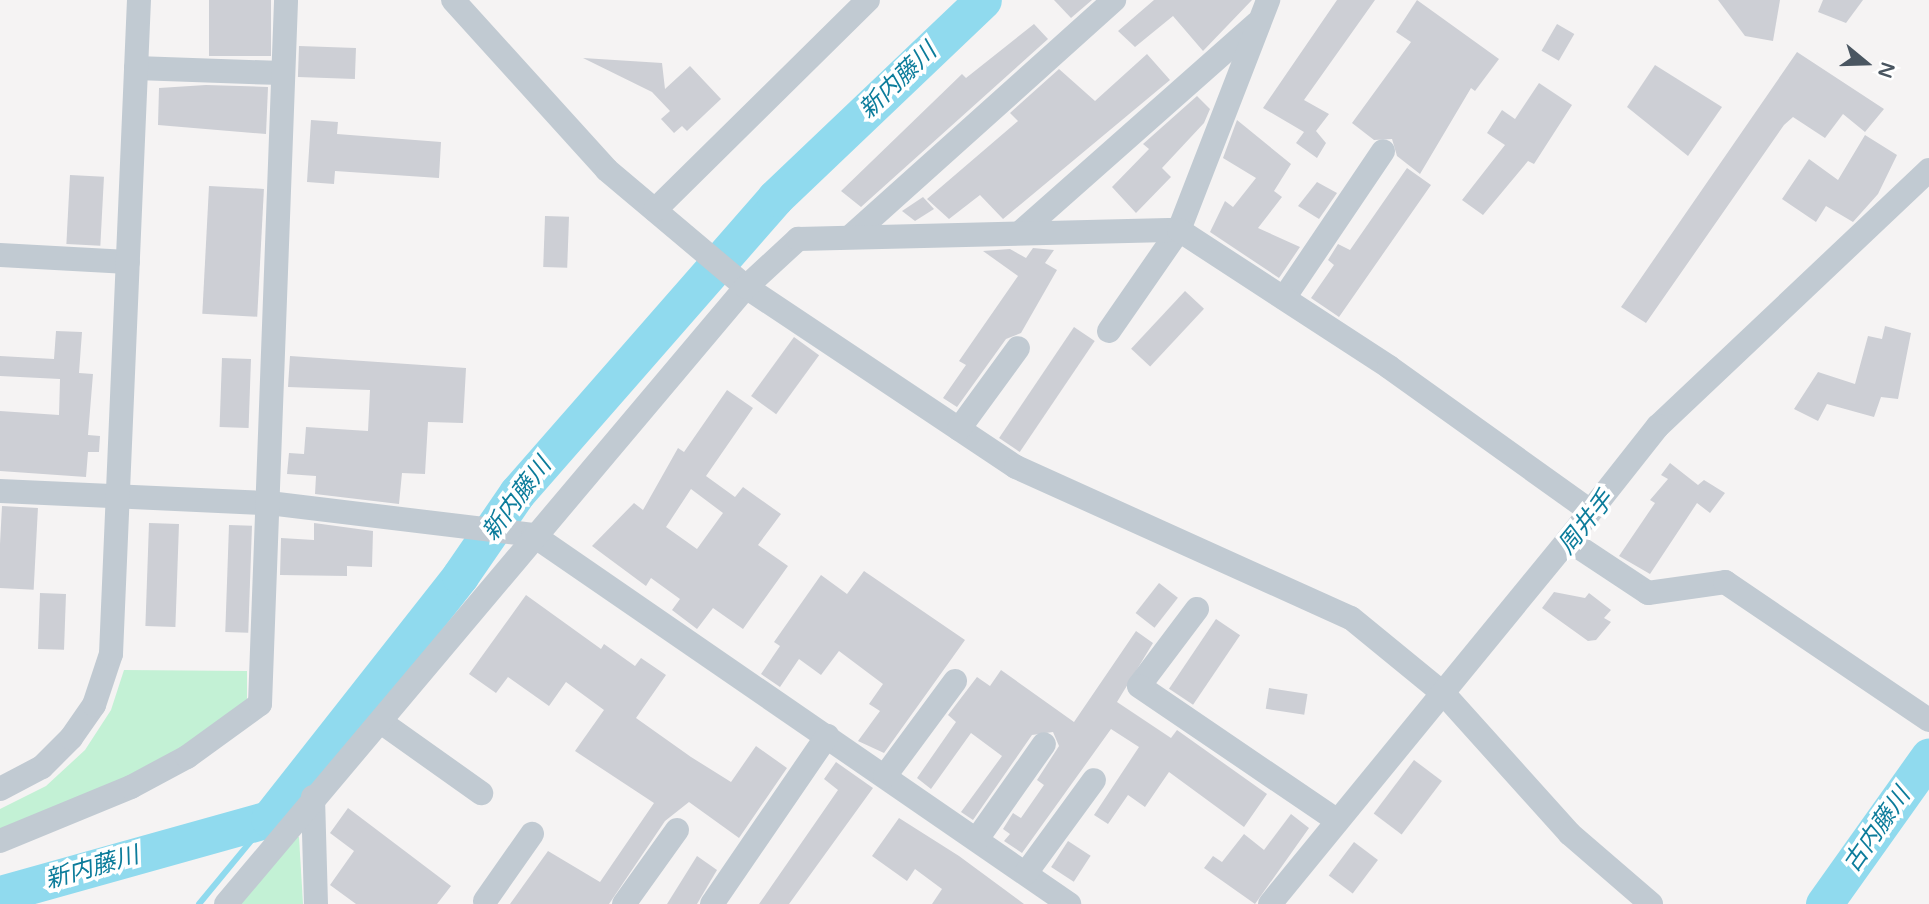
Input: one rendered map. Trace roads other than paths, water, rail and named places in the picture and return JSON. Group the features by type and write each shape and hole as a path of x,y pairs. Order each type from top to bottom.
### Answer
{"street":[{"path":"0,789 42,767 94,705 111,654 139,0"},
{"path":"0,841 81,812 165,769 260,704 286,0"},
{"path":"453,0 607,170 746,287 1016,467 1351,618 1444,694 1570,834 1651,904"},
{"path":"654,210 868,0"},
{"path":"850,237 1114,0"},
{"path":"1022,232 1264,10"},
{"path":"1109,331 1179,230 1264,10"},
{"path":"136,68 282,73"},
{"path":"1284,298 1383,151"},
{"path":"1270,904 1444,694 1658,425 1929,170"},
{"path":"226,904 313,797 381,722 533,535 746,287 798,239 1179,230 1284,298 1590,511"},
{"path":"0,255 128,262"},
{"path":"959,429 1018,348"},
{"path":"0,491 269,503 533,535 976,839 1035,888 1069,904"},
{"path":"1568,540 1648,593 1725,582 1929,720"},
{"path":"1197,610 1139,686 1338,821"},
{"path":"885,776 955,681"},
{"path":"381,722 481,793"},
{"path":"712,904 827,736"},
{"path":"976,839 1044,744"},
{"path":"1035,888 1094,780"},
{"path":"313,797 316,904"},
{"path":"624,904 677,830"},
{"path":"483,903 532,834"}],"waterway":[{"name":"新内藤川","path":"0,894 269,819 460,576 517,493 775,198 983,0"},
{"name":"古内藤川","path":"1824,904 1929,756"},
{"path":"199,904 269,819"}],"water label":[{"name":"周井手","path":"1586,523"}]}
